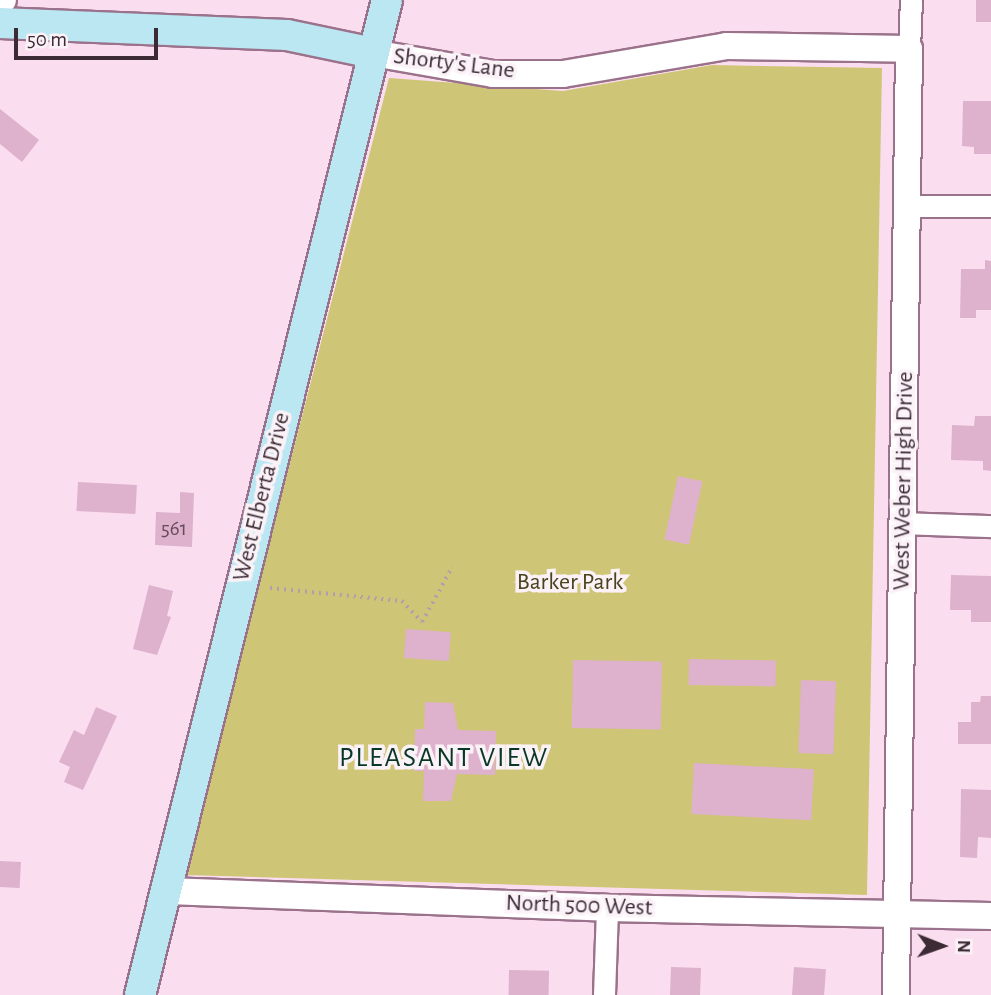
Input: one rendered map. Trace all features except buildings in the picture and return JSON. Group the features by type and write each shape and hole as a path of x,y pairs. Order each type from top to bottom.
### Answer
{"main road":[{"name":"West Elberta Drive","path":"139,995 168,891 387,0"},
{"name":"Shorty's Lane","path":"0,23 287,35 373,52"}],"street":[{"path":"909,49 911,0"},
{"name":"Shorty's Lane","path":"373,52 444,68 507,74 563,74 726,46 909,49"},
{"name":"West Weber High Drive","path":"895,995 909,49"},
{"path":"907,206 991,206"},
{"path":"903,523 991,526"},
{"name":"North 500 West","path":"168,891 607,908 991,916"},
{"path":"604,995 607,908"}],"path":[{"path":"270,588 402,601 422,622 452,566"}],"green space":[{"name":"Barker Park","path":"712,65 882,68 867,895 184,875 389,78 563,91"}],"district":[{"name":"PLEASANT VIEW","path":"444,758"}]}
